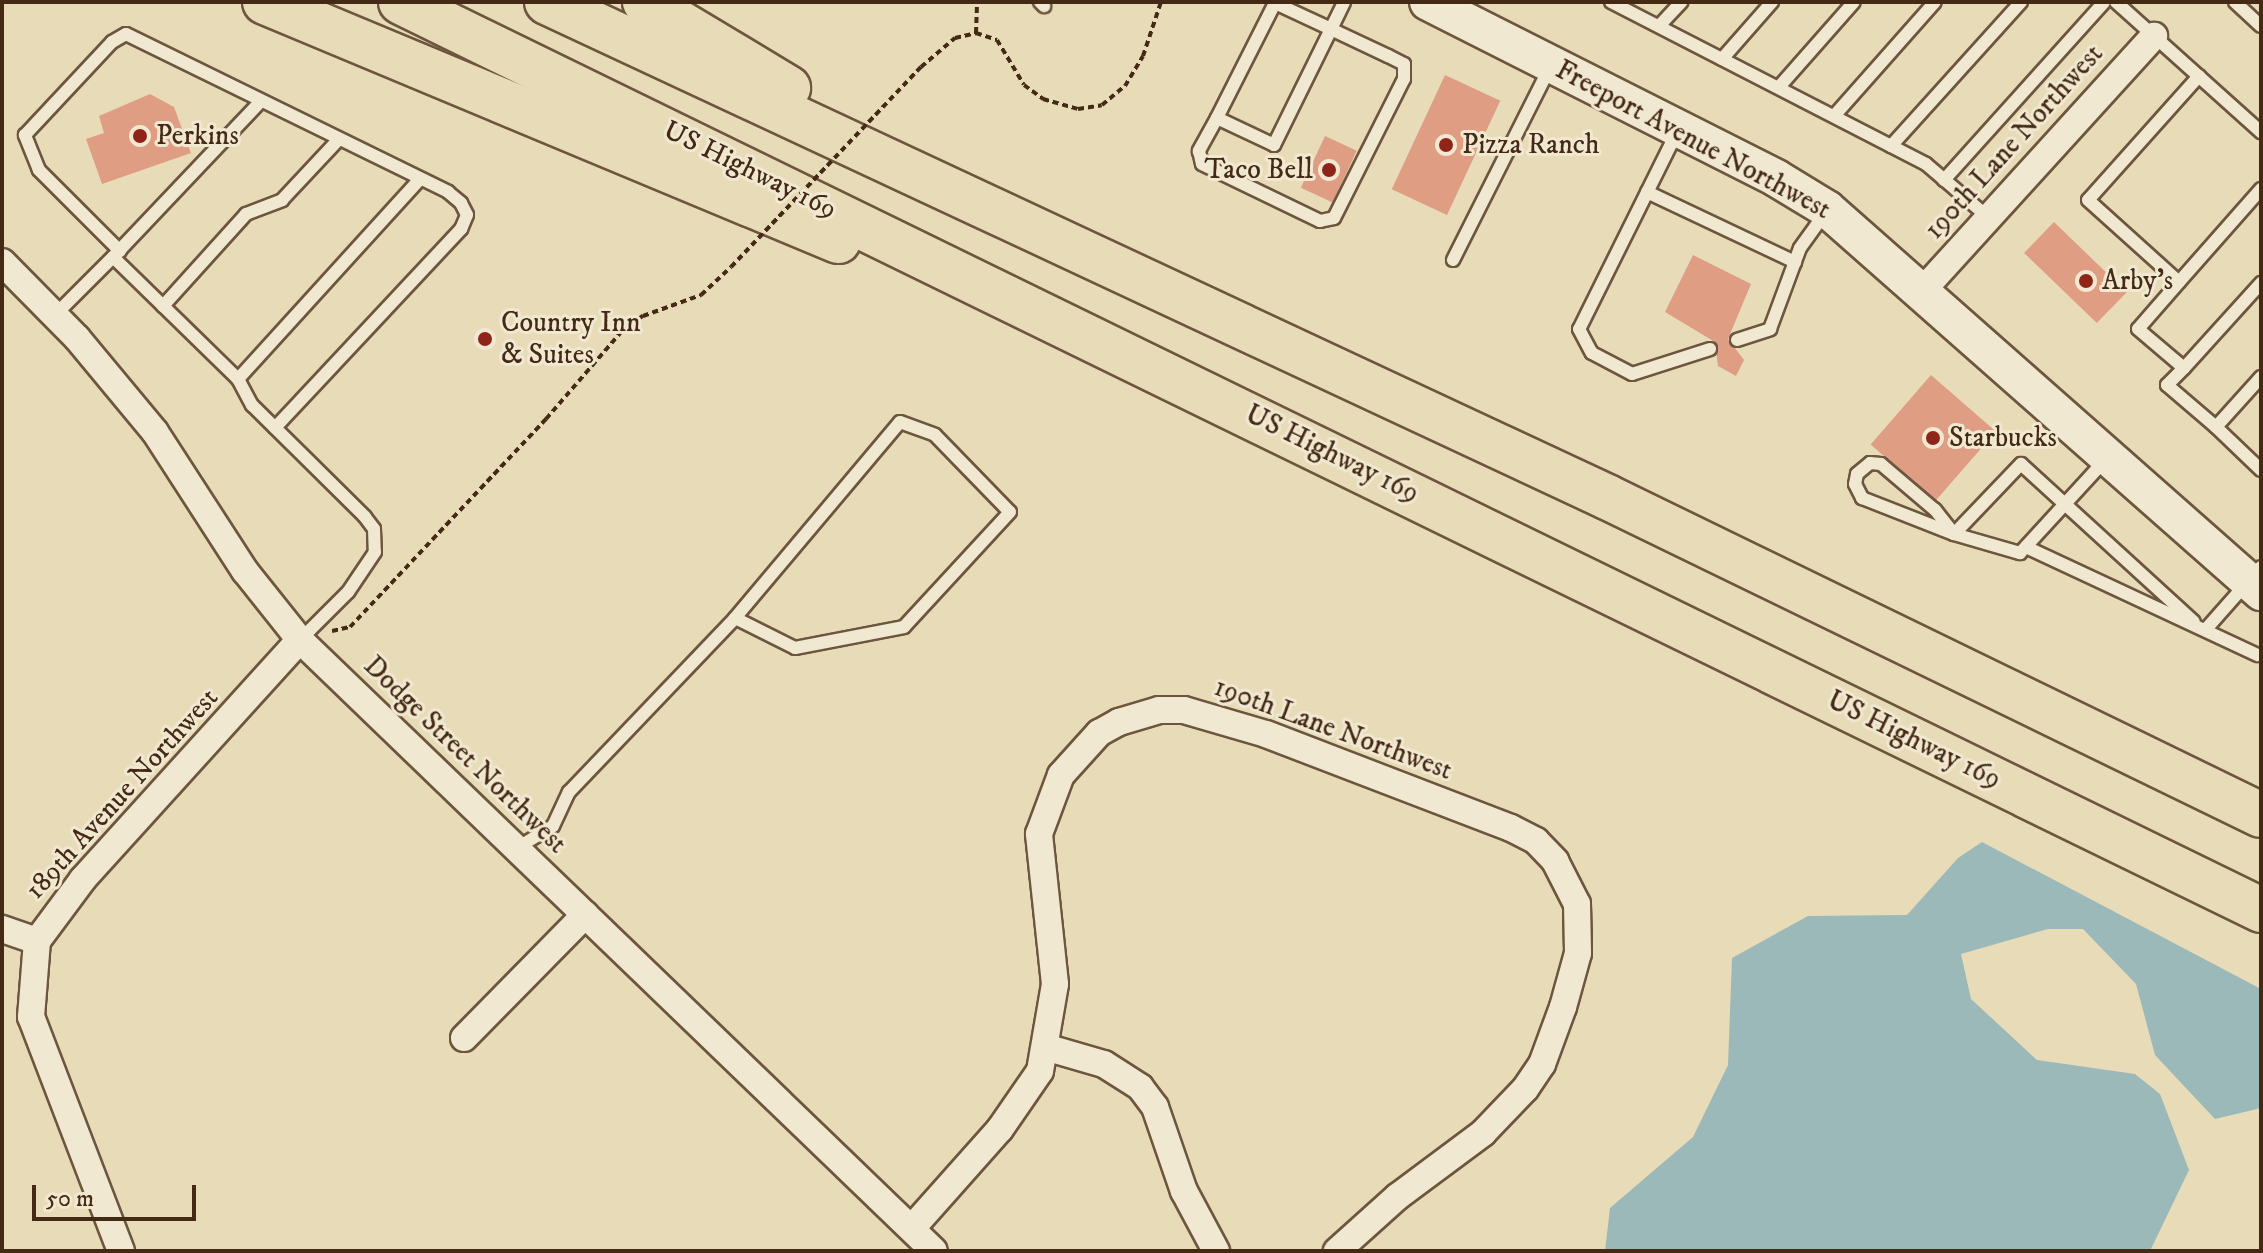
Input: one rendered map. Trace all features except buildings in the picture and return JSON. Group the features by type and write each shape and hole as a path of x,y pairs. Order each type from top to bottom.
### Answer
{"highway":[{"path":"265,2 804,228 1040,311"},
{"name":"US Highway 169","path":"401,2 1040,311 2261,910"},
{"path":"547,2 1607,497 2261,815"},
{"path":"645,2 992,211"}],"street":[{"name":"Freeport Avenue Northwest","path":"1428,2 1827,209 2109,456 2257,580"},
{"name":"190th Lane Northwest","path":"1922,291 2154,36"},
{"name":"Dodge Street Northwest","path":"2,262 55,315 155,432 245,571 300,640 934,1251"},
{"name":"189th Avenue Northwest","path":"121,1251 31,1017 37,941 83,879 300,640"},
{"name":"190th Lane Northwest","path":"912,1228 1007,1121 1040,1071 1055,984 1039,865 1048,804 1079,751 1099,733 1137,714 1184,710 1209,714 1536,841 1570,882 1581,928 1563,1007 1542,1064 1506,1113 1369,1219 1337,1251"},
{"path":"464,1038 585,915"},
{"path":"2,929 37,941"},
{"path":"1045,1047 1104,1064 1140,1087 1155,1107 1184,1191 1216,1251"}],"lane":[{"path":"1217,118 1274,145 1344,2"},
{"path":"1611,2 1891,146 1944,180 1989,218"},
{"path":"1659,26 1681,2"},
{"path":"1722,59 1772,2"},
{"path":"1779,87 1854,2"},
{"path":"1834,116 1935,2"},
{"path":"1891,146 2021,2"},
{"path":"1944,180 2104,2"},
{"path":"2116,2 2261,132"},
{"path":"2235,2 2261,26"},
{"path":"1275,3 1404,64 1404,79 1334,218 1320,221 1202,164 1199,151 1217,118 1275,3"},
{"path":"275,428 461,229 467,215 461,203 420,179 126,34 90,65 25,135 39,170 163,306 238,379 252,405 275,428 365,517 377,541 348,592 300,640"},
{"path":"1453,260 1551,64"},
{"path":"2179,282 2088,200 2199,76"},
{"path":"55,315 260,102"},
{"path":"1678,129 1579,329 1592,353 1632,374 1710,349"},
{"path":"163,306 246,214 282,200 339,139"},
{"path":"238,379 420,179"},
{"path":"2184,368 2138,329 2261,189"},
{"path":"1647,192 1795,262"},
{"path":"1737,340 1770,329 1795,262 1827,209"},
{"path":"2261,283 2167,385 2261,470"},
{"path":"2216,427 2261,377"},
{"path":"517,848 553,826 569,792 735,618 900,422 935,435 1010,512 904,627 795,648 735,618"},
{"path":"1954,534 1935,510 1881,464 1870,463 1857,474 1855,484 1862,498 1954,534 2020,553 2109,456"},
{"path":"1954,534 2021,464 2194,622"},
{"path":"2026,547 2207,628 2258,655"},
{"path":"2207,628 2257,580"}],"path":[{"path":"976,33 977,2"},
{"path":"300,640 350,627 546,419 622,331 643,316 701,295 921,67 955,38 976,33 997,40 1024,85 1043,99 1078,109 1102,105 1125,86 1143,56 1161,2"}],"water":[{"path":"1982,842 2261,989 2261,1108 2215,1119 2155,1055 2136,984 2083,929 2048,929 1961,954 1971,999 2037,1060 2135,1074 2160,1094 2189,1170 2150,1251 1605,1251 1610,1208 1693,1137 1728,1065 1732,958 1808,916 1907,915 1958,858"}],"place":[{"name":"Perkins","path":"140,136"},
{"name":"Pizza Ranch","path":"1446,145"},
{"name":"Taco Bell","path":"1329,170"},
{"name":"Arby's","path":"2086,281"},
{"name":"Country Inn & Suites","path":"485,339"},
{"name":"Starbucks","path":"1933,438"}]}
